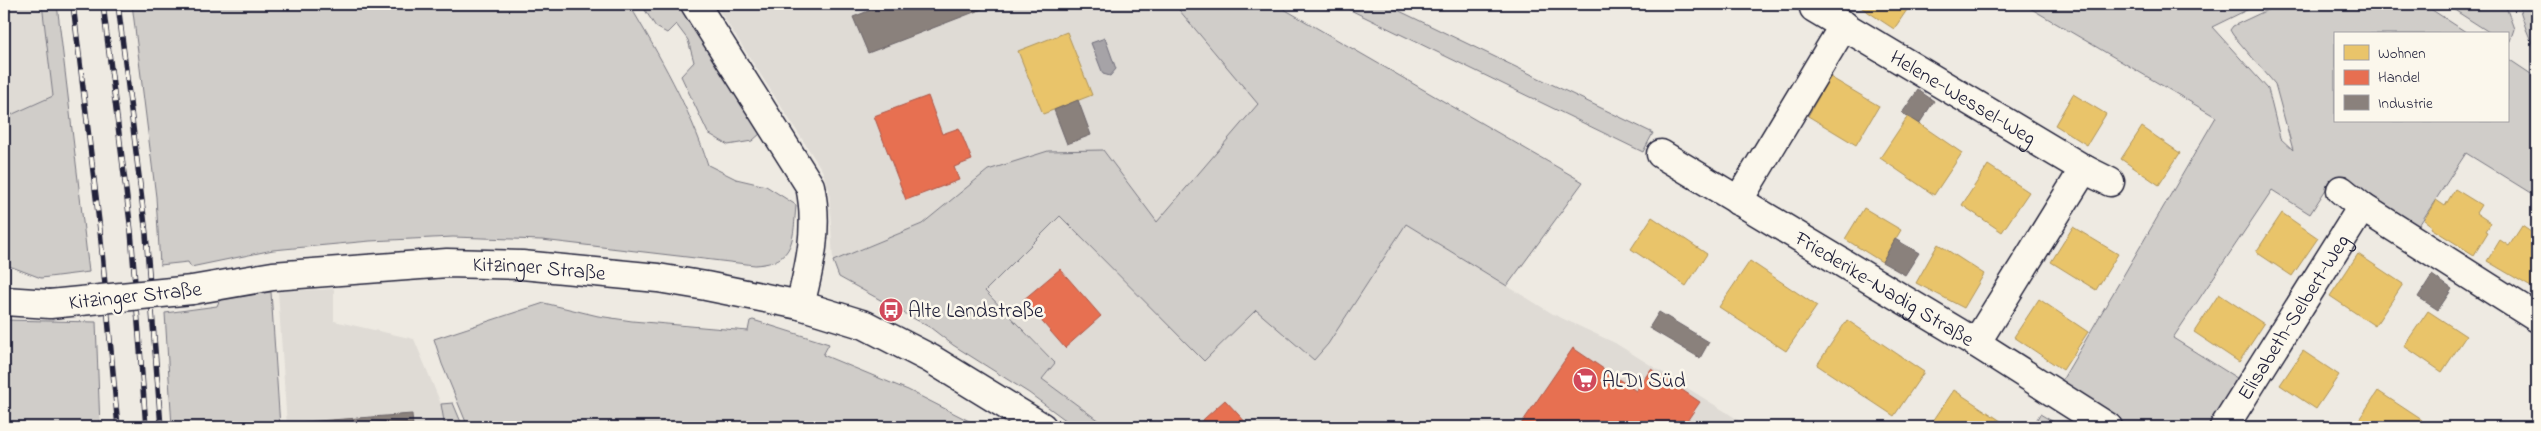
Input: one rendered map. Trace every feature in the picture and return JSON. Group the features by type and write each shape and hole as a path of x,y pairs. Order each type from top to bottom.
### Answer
{"street":[{"path":"695,4 810,186 814,205 812,256 800,305"},
{"name":"Helene-Wessel-Weg","path":"1814,8 2084,169 2110,182"},
{"path":"1738,201 1844,25"},
{"name":"Friederike-Nadig Straße","path":"1661,154 1976,343 2108,427"},
{"path":"1976,343 2084,169"},
{"path":"2341,190 2362,207 2537,318"},
{"name":"Elisabeth-Selbert-Weg","path":"2224,427 2362,207"},
{"name":"Kitzinger Straße","path":"4,301 50,304 192,290 293,274 448,263 522,265 658,278 800,305 865,325 931,359 1042,427"}],"shaded area":[{"path":"4,4 42,4 53,96 4,118"},
{"path":"42,4 57,4 89,272 41,278 4,264 4,118 53,96"},
{"path":"132,4 629,4 683,102 708,165 736,179 766,186 796,205 793,238 785,254 778,259 755,265 542,240 453,237 370,241 273,250 191,267 188,262 160,265 156,197"},
{"path":"641,4 688,4 761,133 752,141 728,145 708,133 681,76 694,62 688,40 676,24 667,33 656,27"},
{"path":"715,4 1173,4 1259,104 1157,223 1103,150 988,170 922,224 833,261 829,190 822,170"},
{"path":"1174,4 1278,4 1583,182 1507,286 1406,224 1328,344 1314,360 1256,310 1204,361 1060,216 985,291 1055,363 1042,379 1107,427 1075,427 1029,393 953,345 931,328 839,277 833,261 922,224 988,170 1048,151 1103,150 1157,222 1258,104"},
{"path":"1338,4 1385,4 1653,133 1643,152"},
{"path":"2023,4 2259,4 2212,27 2268,89 2280,138 2293,150 2275,84 2233,35 2230,30 2233,26 2280,4 2423,4 2466,32 2334,32 2334,122 2508,122 2508,59 2537,78 2537,197 2466,153 2416,230 2334,177 2310,214 2272,190 2173,338 2240,380 2208,427 2130,427 2060,384 2216,117"},
{"path":"2445,4 2505,4 2514,29 2510,41 2508,40 2508,32 2489,32"},
{"path":"2518,4 2537,4 2537,55 2526,29"},
{"path":"1105,38 1116,69 1110,76 1103,74 1091,43"},
{"path":"1060,216 1204,360 1256,309 1314,360 1328,344 1406,224 1553,314 1615,343 1750,427 1107,427 1042,379 1055,363 985,290"},
{"path":"334,289 334,321 414,339 441,404 445,427 287,427 278,291"},
{"path":"271,292 280,427 172,427 165,313 217,306 220,299"},
{"path":"544,303 598,316 632,321 748,331 750,321 753,320 829,344 823,355 908,390 981,427 468,427 442,364 434,339"},
{"path":"4,320 96,322 100,427 4,427"},
{"path":"453,403 463,427 445,427 441,404"},
{"path":"2040,414 2062,427 2032,427"}],"building: Wohnen":[{"path":"1856,4 1911,4 1894,29"},
{"path":"1067,32 1092,95 1043,114 1018,51"},
{"path":"1830,77 1879,106 1856,145 1808,116"},
{"path":"2073,94 2106,114 2087,145 2055,125"},
{"path":"1908,116 1962,153 1934,195 1880,158"},
{"path":"2142,127 2180,153 2159,185 2121,159"},
{"path":"1988,165 2029,192 2002,232 1962,205"},
{"path":"2455,189 2481,205 2476,213 2491,223 2486,231 2488,232 2474,255 2431,228 2432,226 2424,220 2436,200 2445,206"},
{"path":"1864,208 1901,230 1882,262 1845,239"},
{"path":"2282,213 2318,238 2292,276 2256,252"},
{"path":"1652,217 1707,254 1686,286 1631,249"},
{"path":"2522,226 2537,236 2536,290 2487,261 2500,240 2509,246"},
{"path":"2073,227 2118,254 2096,290 2051,262"},
{"path":"1938,244 1984,274 1964,308 1916,283"},
{"path":"2358,254 2403,284 2375,326 2330,296"},
{"path":"1750,261 1817,306 1786,351 1719,307"},
{"path":"2219,294 2264,324 2239,362 2194,332"},
{"path":"2039,299 2088,332 2063,370 2014,337"},
{"path":"2428,311 2466,336 2442,372 2404,346"},
{"path":"1847,320 1924,372 1894,416 1817,365"},
{"path":"2303,351 2339,375 2316,409 2280,385"},
{"path":"1954,390 2010,427 1929,427"},
{"path":"2378,391 2422,420 2417,427 2354,427"},
{"path":"2537,414 2537,427 2532,427 2530,426"}],"building: Handel":[{"path":"928,96 942,134 959,128 972,160 954,167 959,180 906,200 874,116"},
{"path":"1060,269 1101,316 1065,348 1023,300"},
{"name":"ALDI Süd","path":"1573,348 1636,391 1651,369 1700,402 1685,424 1690,427 1519,427"},
{"path":"1225,400 1250,427 1195,427"}],"building: Industrie":[{"path":"886,4 995,4 868,53 853,17"},
{"path":"1918,90 1934,101 1919,124 1902,113"},
{"path":"1078,100 1091,135 1067,144 1054,110"},
{"path":"1895,239 1919,253 1905,275 1882,262"},
{"path":"2432,275 2452,289 2438,310 2418,297"},
{"path":"1659,312 1709,342 1700,358 1649,328"},
{"path":"412,414 413,427 304,427 304,422"}],"railway":[{"path":"73,4 100,230 118,427"},
{"path":"103,4 131,231 146,427"},
{"path":"118,4 146,234 161,427"}],"place":[{"name":"Alte Landstraße","path":"891,310"},
{"name":"ALDI Süd","path":"1585,380"}]}
